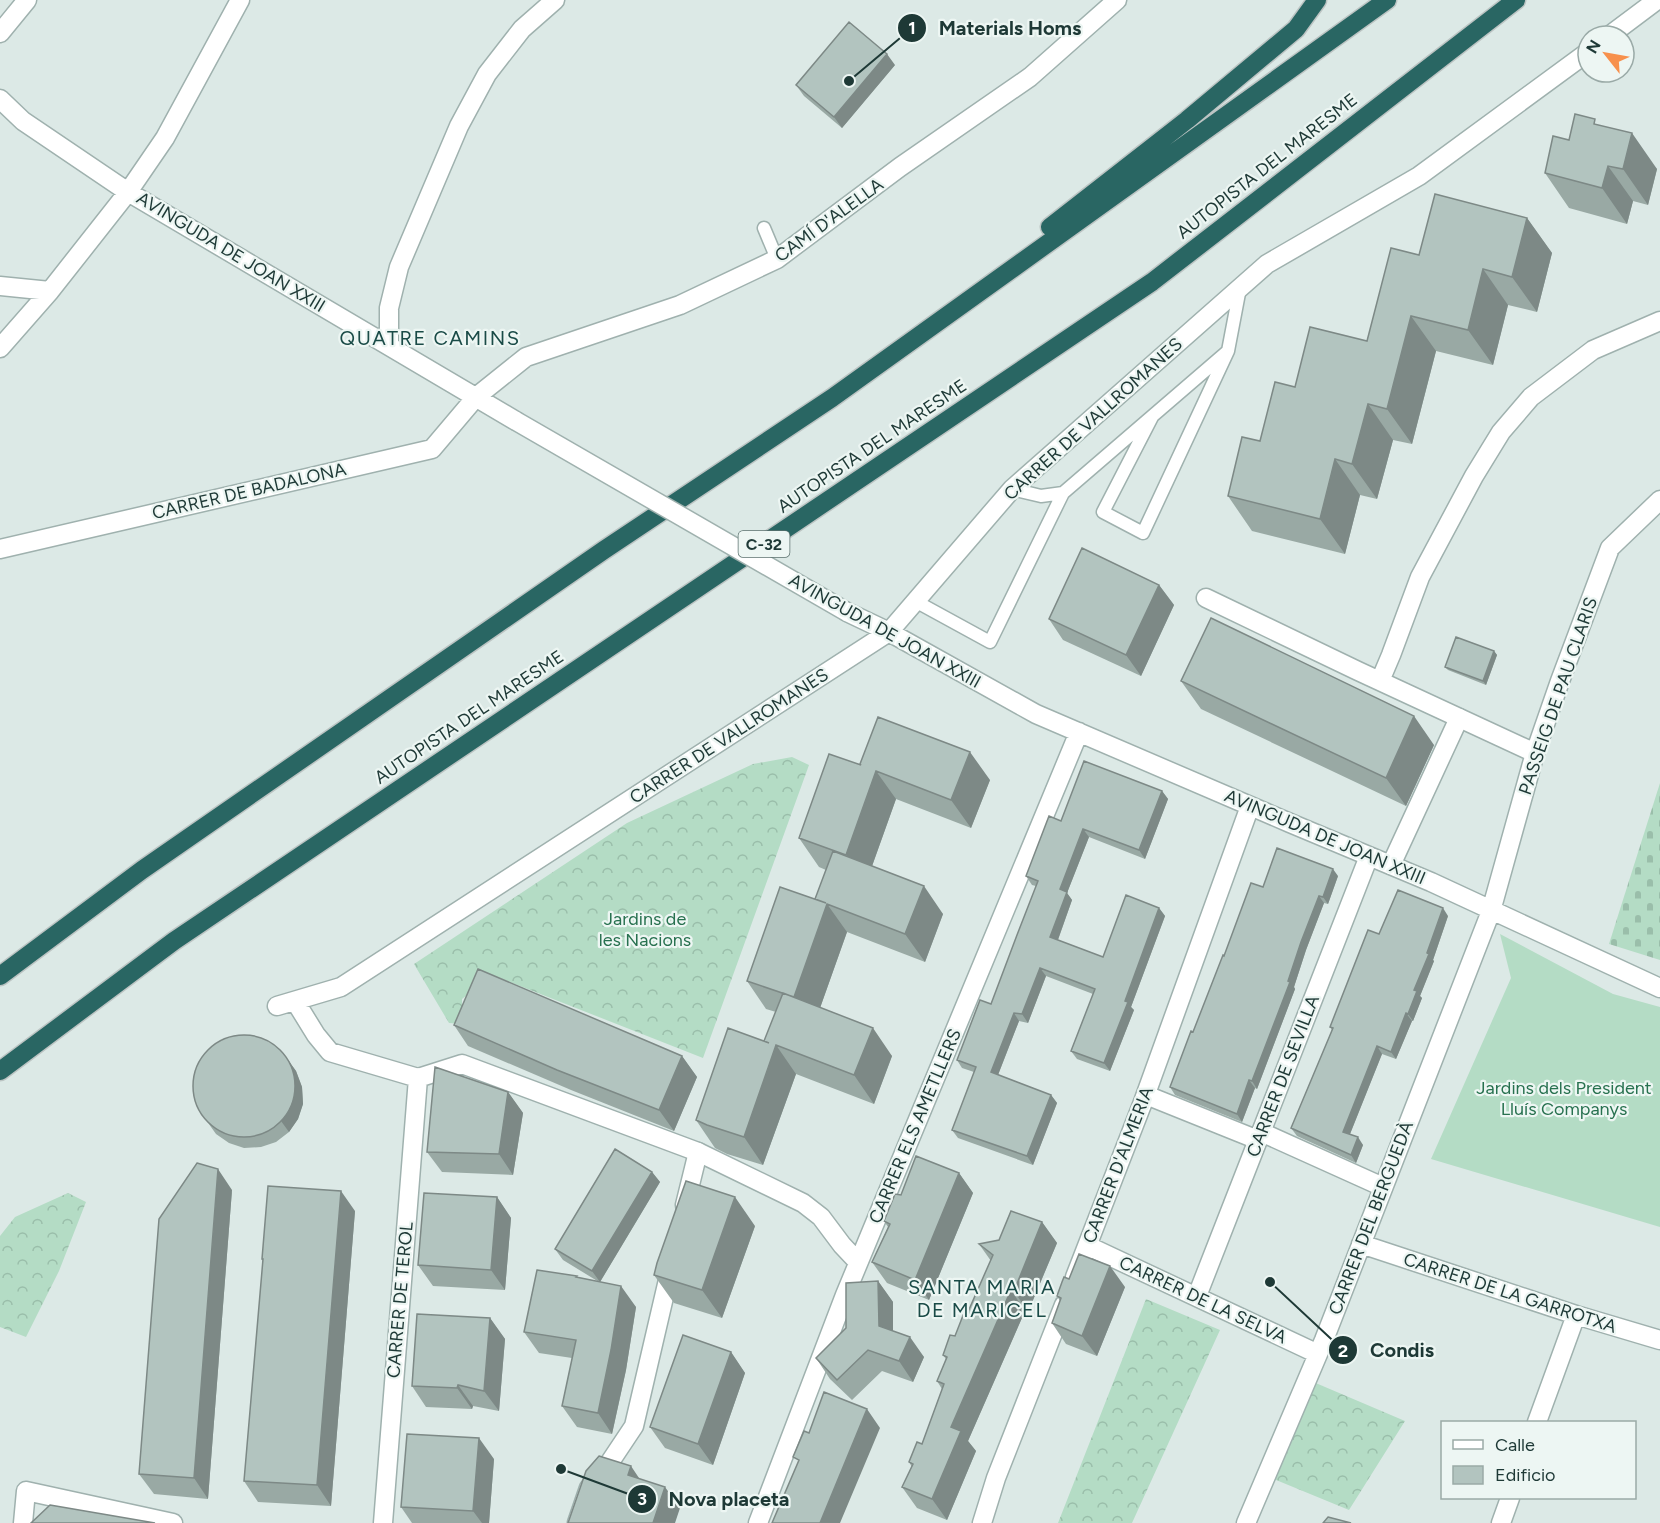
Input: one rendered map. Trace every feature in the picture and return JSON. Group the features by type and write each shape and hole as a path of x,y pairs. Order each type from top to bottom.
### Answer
{"highway":[{"path":"832,398 1187,120 1296,29 1317,0"},
{"path":"0,976 142,870 604,550 832,398 1387,0"},
{"name":"AUTOPISTA DEL MARESME","path":"0,1071 174,941 1152,282 1516,0"}],"street":[{"path":"0,33 27,0"},
{"path":"0,348 50,291 128,192 165,138 240,0"},
{"path":"389,346 389,308 399,267 459,126 487,74 522,29 555,0"},
{"name":"CAMÍ D'ALELLA","path":"476,397 526,357 680,305 777,259 873,187 1030,77 1117,0"},
{"path":"1625,24 1657,0"},
{"name":"CARRER DE VALLROMANES","path":"277,1006 341,987 889,632 1012,489 1267,264 1419,176 1576,61"},
{"name":"AVINGUDA DE JOAN XXIII","path":"0,99 23,121 128,192 516,421 847,612 889,632 1036,714 1431,882 1660,988"},
{"path":"0,286 50,291"},
{"path":"1380,681 1420,576 1465,492 1501,432 1531,397 1593,350 1660,321"},
{"name":"CARRER DE BADALONA","path":"0,549 432,449 476,397"},
{"name":"PASSEIG DE PAU CLARIS","path":"1491,911 1535,753 1610,548 1660,500"},
{"path":"1206,598 1535,753"},
{"path":"1391,865 1459,718"},
{"name":"CARRER ELS AMETLLERS","path":"758,1523 858,1262 1079,732"},
{"name":"CARRER D'ALMERIA","path":"982,1523 996,1478 1146,1095 1250,806"},
{"name":"CARRER DE SEVILLA","path":"1197,1296 1369,856"},
{"name":"CARRER DEL BERGUEDÀ","path":"1246,1523 1318,1353 1491,911"},
{"path":"295,1001 316,1035 330,1052 418,1078 462,1064 698,1152 802,1203 820,1217 858,1262"},
{"name":"CARRER DE TEROL","path":"383,1523 418,1078"},
{"path":"1146,1095 1260,1136 1383,1187"},
{"path":"682,1220 698,1152"},
{"name":"CARRER DE LA GARROTXA","path":"1361,1244 1576,1315 1660,1340"},
{"name":"CARRER DE LA SELVA","path":"1088,1246 1318,1353"},
{"path":"577,1523 589,1488 634,1426 674,1255"},
{"path":"1537,1421 1576,1315"},
{"path":"23,1523 26,1491 173,1523"},
{"path":"1501,1523 1509,1499"}],"lane":[{"path":"764,228 777,259"},
{"path":"1152,417 1103,512 1143,533 1228,351 1240,288"},
{"path":"915,601 990,642 1063,493 1228,351"},
{"path":"1012,489 1041,496 1063,493"}],"green space":[{"name":"Jardins de les Nacions","path":"792,757 809,765 703,1058 492,975 462,999 462,1024 449,1023 414,964 627,823 753,764"},
{"path":"1660,783 1660,960 1609,944"},
{"name":"Jardins dels President Lluís Companys","path":"1500,934 1613,994 1660,1007 1660,1227 1431,1159 1511,978"},
{"path":"68,1193 86,1202 59,1271 26,1337 0,1327 0,1236 15,1217"},
{"path":"1146,1299 1220,1330 1132,1523 1058,1523"},
{"path":"1311,1381 1405,1421 1349,1510 1269,1477"}],"building":[{"path":"849,22 887,54 834,117 796,85"},
{"path":"1575,114 1595,119 1594,124 1632,133 1623,169 1608,166 1602,188 1545,173 1553,136 1569,140"},
{"path":"1435,194 1527,218 1512,277 1483,269 1468,330 1411,316 1387,409 1368,404 1352,464 1335,459 1320,519 1228,496 1242,437 1260,441 1275,382 1295,387 1310,327 1367,341 1391,248 1419,255"},
{"path":"1082,548 1159,585 1126,655 1049,619"},
{"path":"1211,618 1414,716 1386,778 1181,681"},
{"path":"1456,637 1494,651 1483,681 1445,667"},
{"path":"878,717 970,752 951,800 876,771 846,855 799,838 829,754 861,765"},
{"path":"1084,761 1162,791 1139,850 1083,829 1060,889 1067,892 1050,937 1103,957 1126,895 1159,908 1125,1001 1128,1002 1104,1063 1071,1051 1095,989 1040,968 1022,1014 1014,1013 991,1072 1051,1095 1027,1156 952,1130 976,1067 957,1060 980,1000 991,1004 1038,881 1026,876 1049,816 1061,821"},
{"path":"1277,848 1333,869 1323,897 1319,896 1301,942 1288,981 1290,982 1237,1114 1170,1087 1191,1031 1193,1032 1224,956 1251,883 1263,887"},
{"path":"833,851 924,886 905,934 827,904 794,997 747,981 780,887 826,903 815,899"},
{"path":"1398,890 1443,908 1427,953 1429,954 1414,990 1417,991 1408,1014 1406,1013 1391,1052 1377,1046 1343,1132 1358,1137 1351,1155 1291,1128 1333,1028 1330,1027 1368,930 1379,934"},
{"path":"478,969 682,1056 659,1110 557,1070 454,1025"},
{"path":"783,993 873,1028 854,1075 776,1045 744,1137 696,1120 728,1028 769,1043 764,1041"},
{"path":"244,1035 263,1039 280,1050 291,1067 295,1086 291,1105 280,1122 263,1133 244,1137 225,1133 208,1122 197,1105 193,1086 197,1067 208,1050 225,1039"},
{"path":"435,1067 508,1092 499,1154 427,1152"},
{"path":"615,1149 652,1172 592,1271 555,1249"},
{"path":"916,1156 959,1173 915,1280 872,1262 890,1224 884,1221 895,1194 901,1195"},
{"path":"197,1163 218,1169 194,1478 139,1474 159,1219"},
{"path":"686,1181 735,1197 702,1290 654,1275"},
{"path":"268,1186 341,1191 317,1485 244,1481"},
{"path":"424,1193 497,1197 491,1270 418,1265"},
{"path":"1011,1211 1042,1222 1014,1291 1011,1290 951,1427 961,1431 932,1499 902,1487 913,1464 909,1462 917,1442 922,1444 944,1384 937,1381 947,1357 943,1355 950,1335 955,1336 964,1313 967,1314 993,1255 979,1244 999,1240"},
{"path":"1079,1254 1110,1266 1082,1336 1052,1323 1061,1298 1057,1296 1062,1282 1064,1277 1069,1279"},
{"path":"537,1270 621,1286 598,1413 562,1406 576,1340 524,1332"},
{"path":"878,1281 879,1326 910,1337 899,1361 868,1350 837,1380 816,1358 846,1328 846,1283"},
{"path":"417,1314 490,1318 484,1391 458,1385 457,1388 412,1386"},
{"path":"683,1335 731,1352 698,1444 650,1427"},
{"path":"824,1392 867,1409 820,1523 772,1523 799,1460 793,1457 804,1431 809,1433"},
{"path":"407,1434 479,1438 473,1511 401,1507"},
{"path":"599,1456 631,1466 628,1475 665,1487 653,1523 568,1523 586,1471"},
{"path":"50,1505 155,1523 31,1523"},
{"path":"1328,1517 1351,1523 1323,1523"}],"place":[{"name":"Materials Homs","path":"849,81"},
{"name":"Condis","path":"1270,1282"},
{"name":"Nova placeta","path":"561,1469"}],"district":[{"name":"QUATRE CAMINS","path":"430,338"},
{"name":"SANTA MARIA DE MARICEL","path":"982,1298"}]}
